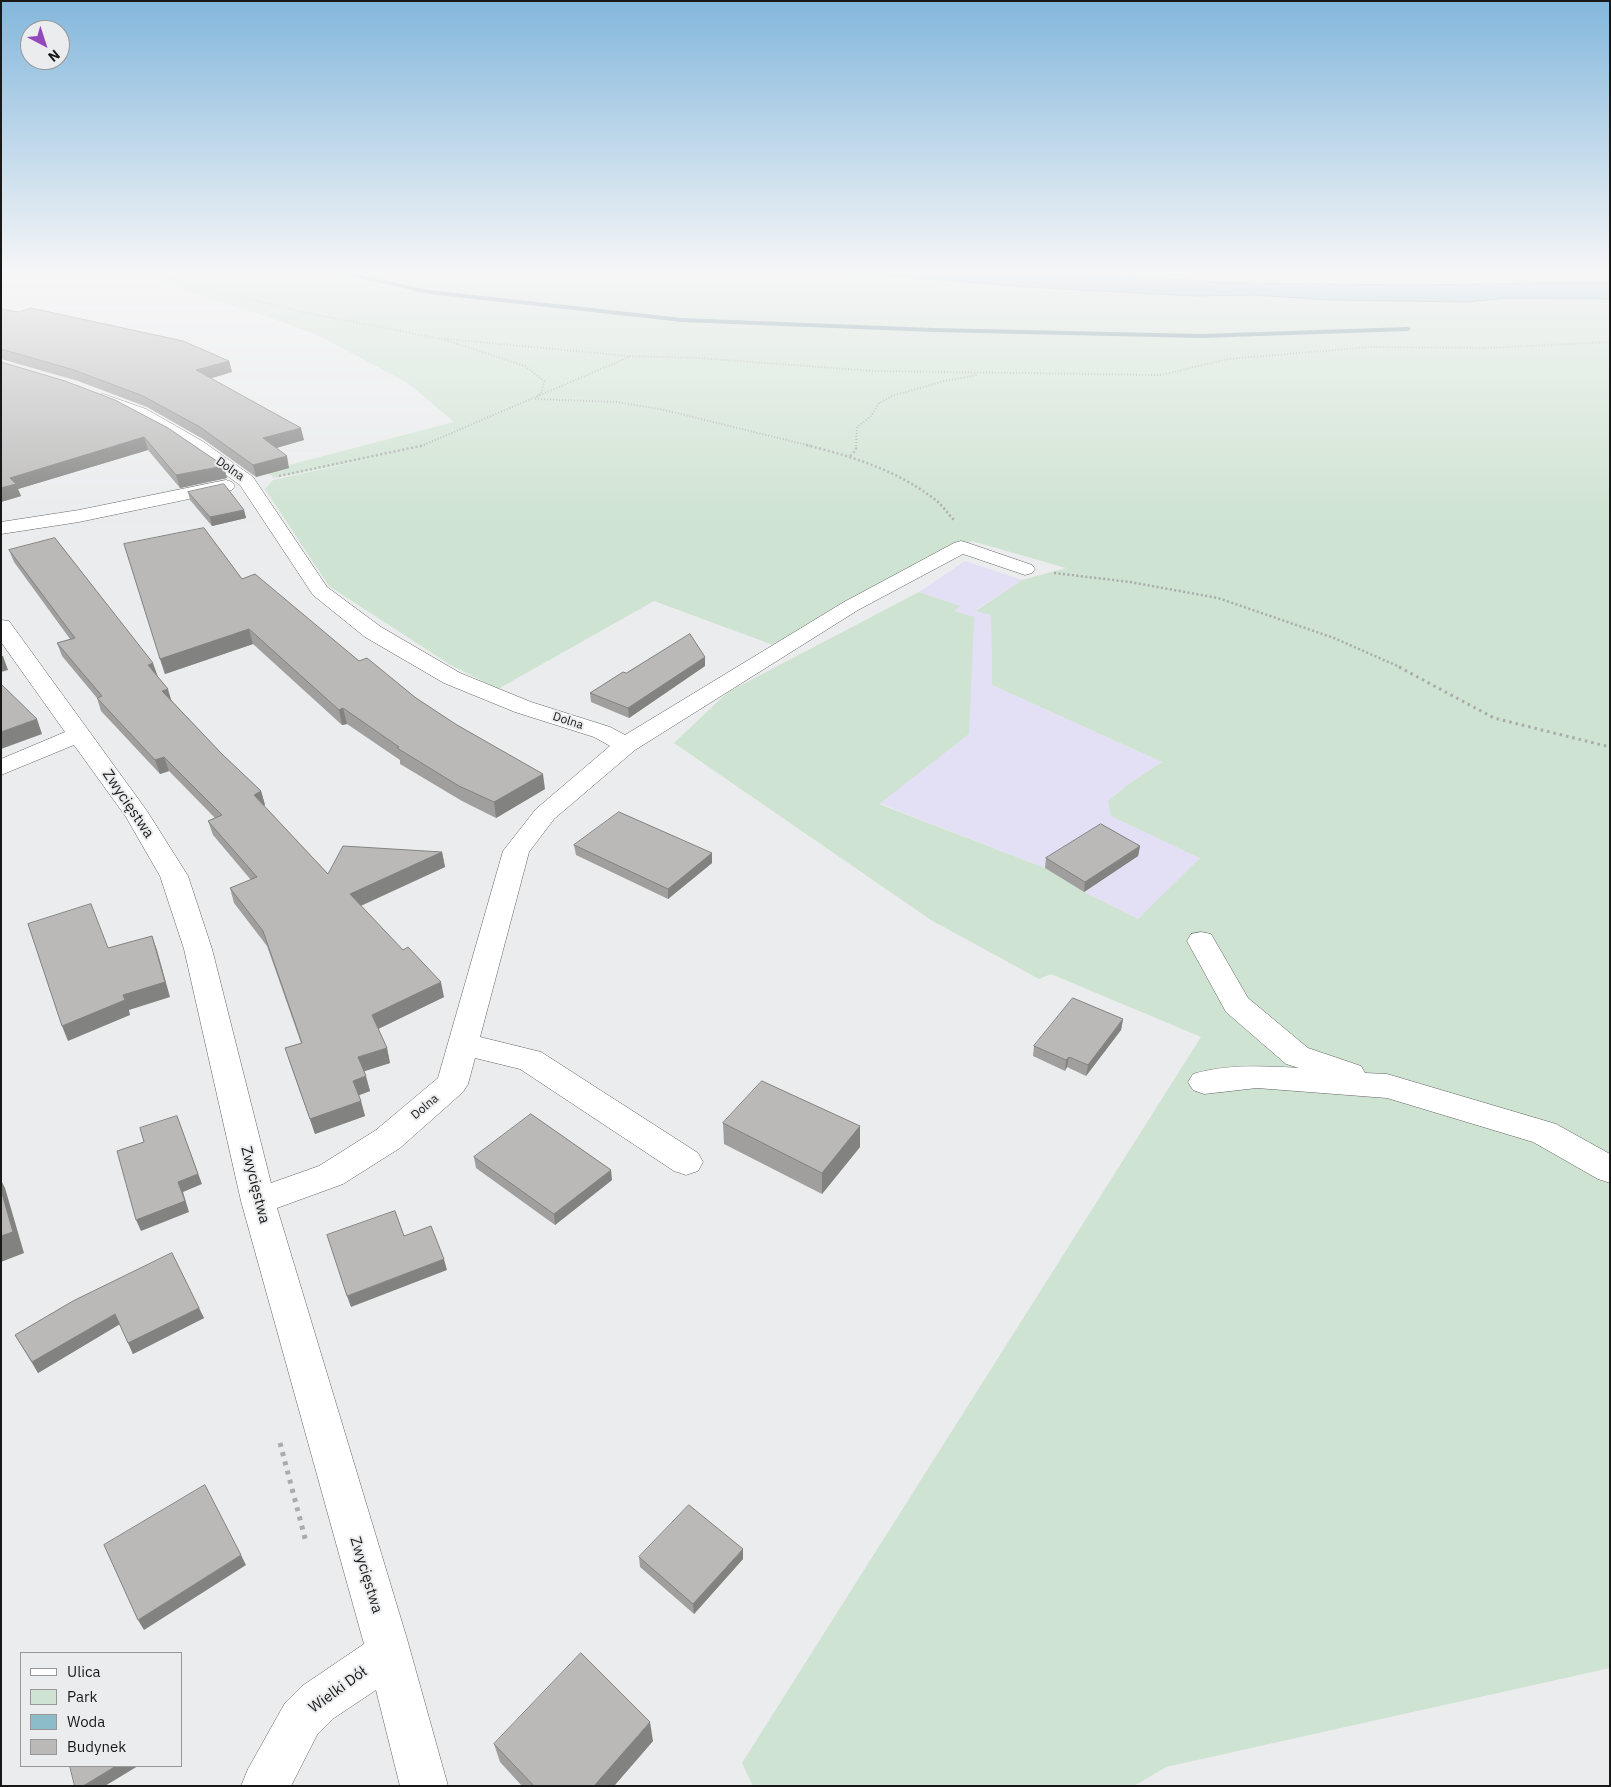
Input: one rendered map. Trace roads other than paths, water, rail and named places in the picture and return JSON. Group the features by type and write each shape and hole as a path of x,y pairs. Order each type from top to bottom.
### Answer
{"street":[{"name":"Dolna","path":"87,393 140,412 196,445 248,481 320,592 373,632 452,678 523,707 602,732 626,744 545,814 516,851 507,890 452,1084 388,1139 331,1175 258,1201"},
{"path":"1,528 79,516 248,481"},
{"path":"626,744 851,606 960,547 1024,569"},
{"name":"Zwycięstwa","path":"1,626 138,816 174,876 198,949 258,1201 389,1654 424,1786"},
{"path":"1,768 79,734"},
{"path":"1201,941 1237,1005 1297,1056 1387,1086 1544,1133 1610,1170"},
{"path":"463,1044 530,1060 686,1162"},
{"path":"1204,1082 1256,1077 1387,1086"},
{"name":"Wielki Dół","path":"265,1786 301,1720 318,1702 389,1654"}]}
